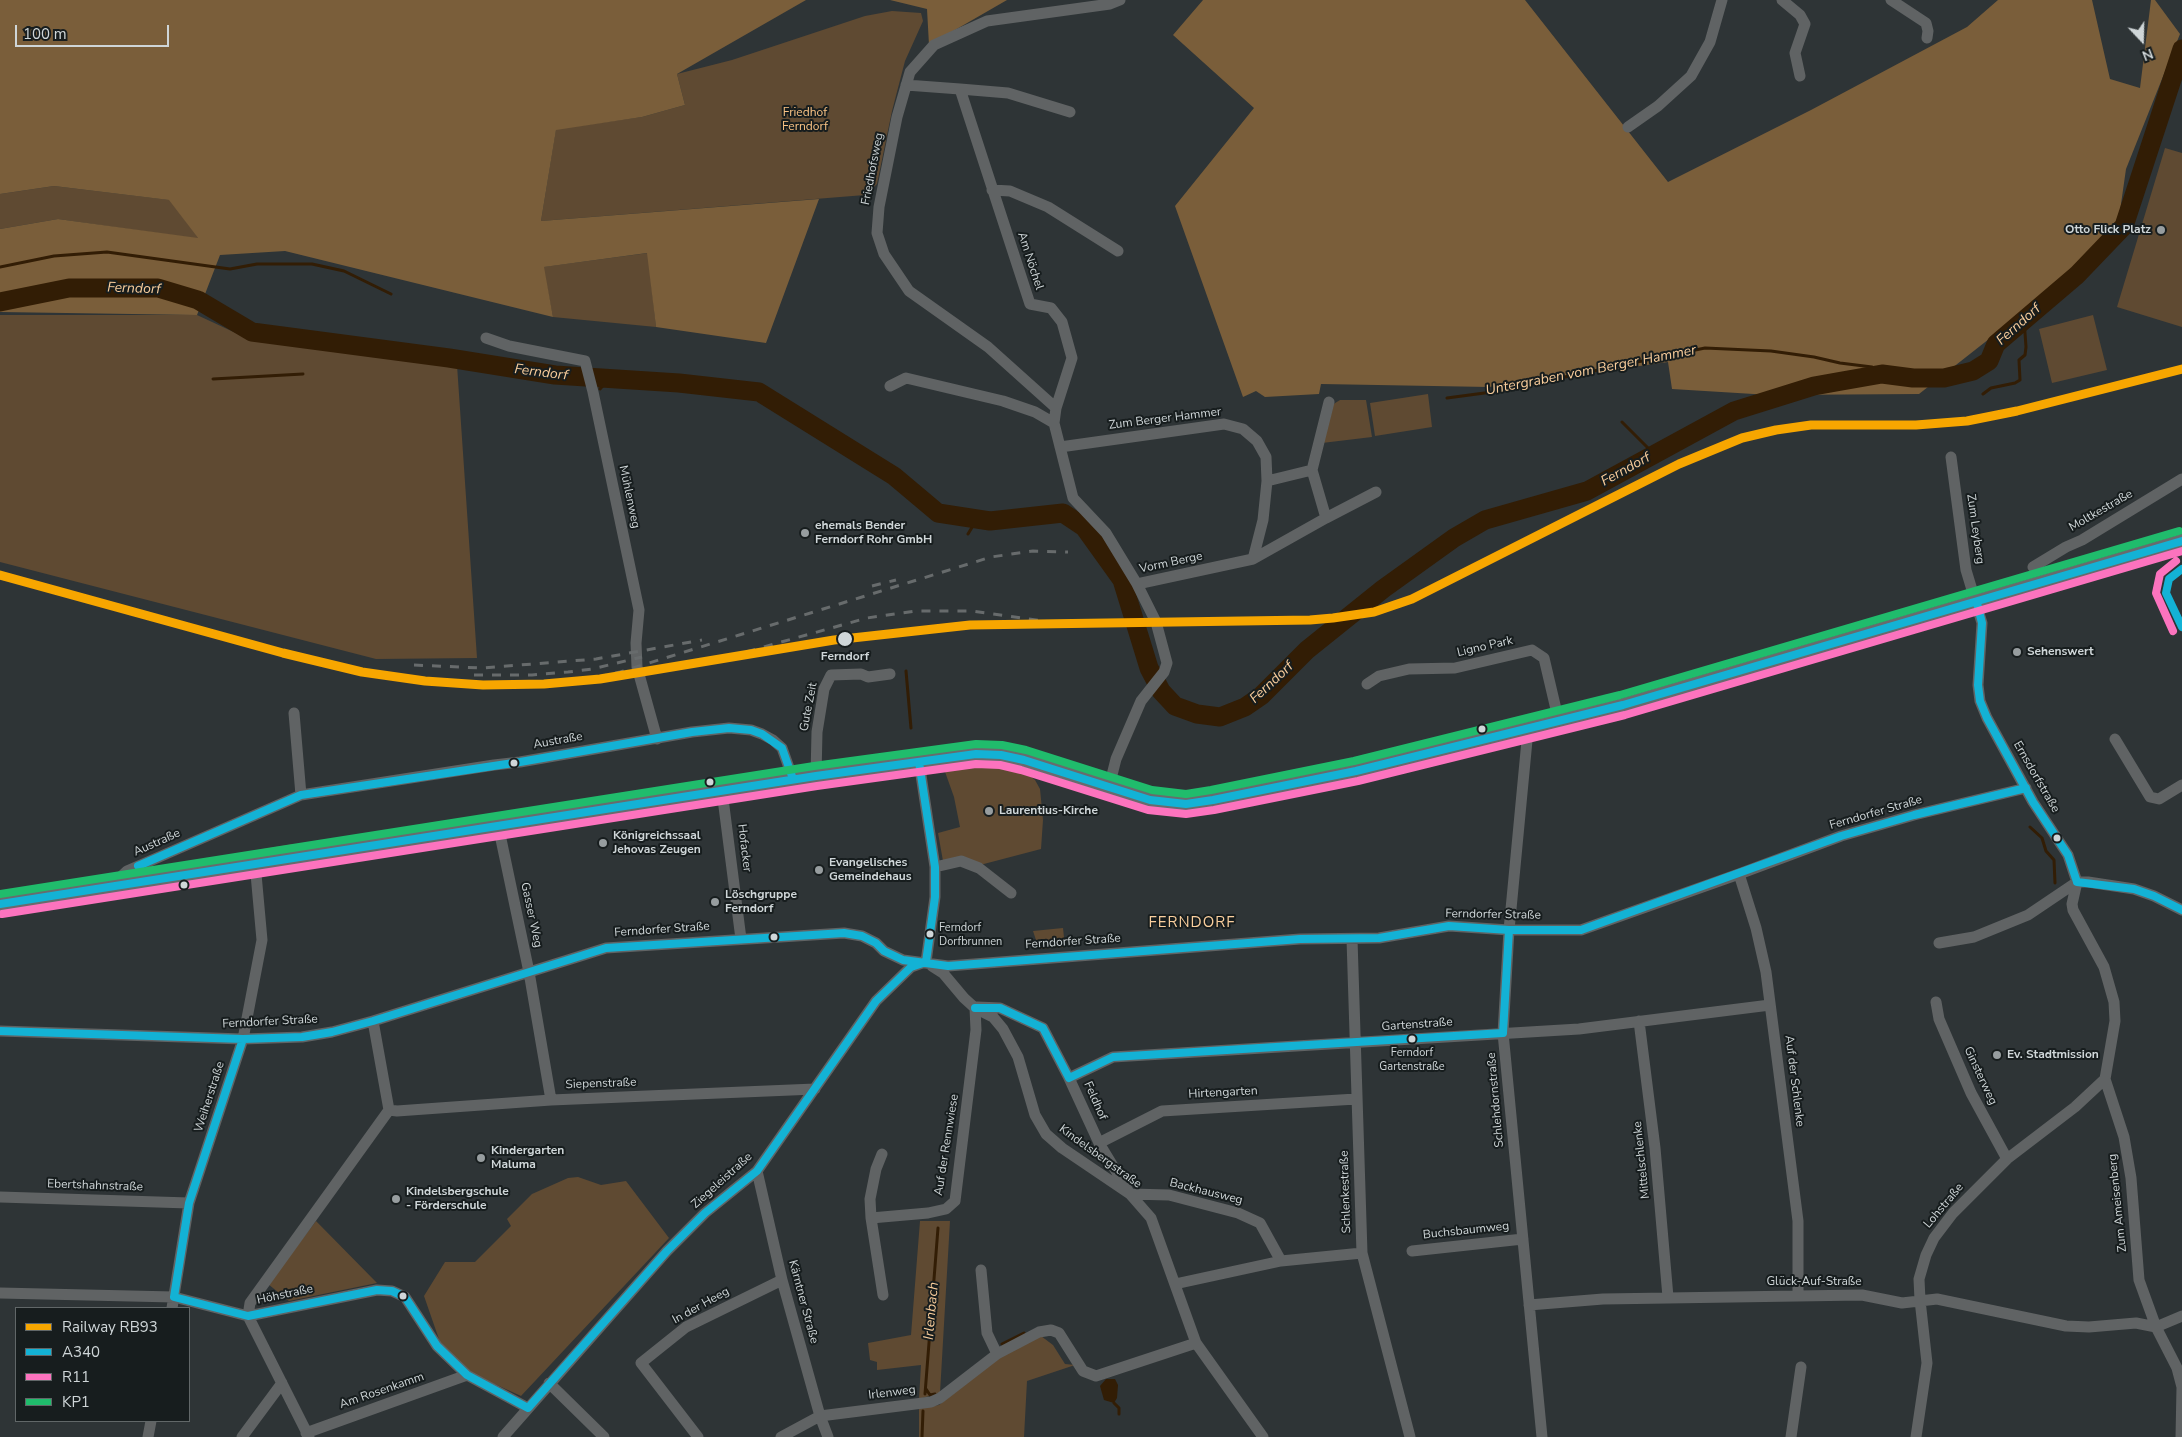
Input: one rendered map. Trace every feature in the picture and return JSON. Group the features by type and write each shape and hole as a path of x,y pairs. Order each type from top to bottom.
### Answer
{"main road":[{"path":"0,904 793,779 976,754 1001,755 1024,760 1150,800 1186,804 1347,773 1559,722 1744,671 2182,541"}],"street":[{"name":"Friedhofsweg","path":"1056,408 988,347 909,292 884,254 877,232 879,208 897,117 910,72 934,44 987,21 1110,4 1120,0"},
{"path":"1628,127 1658,106 1691,76 1710,42 1722,0"},
{"path":"1782,0 1800,15 1805,24 1795,53 1800,76"},
{"path":"1891,0 1926,23 1927,38"},
{"path":"906,85 1008,93 1070,112"},
{"name":"Am Nöchel","path":"960,88 1030,304 1051,308 1062,322 1072,358 1056,408"},
{"path":"992,190 1010,191 1048,207 1118,252"},
{"name":"Mühlenweg","path":"486,338 509,346 585,361 639,610 636,643 638,673 657,739"},
{"path":"890,386 906,378 1003,400 1035,412 1054,423"},
{"path":"1326,518 1312,470 1329,402"},
{"path":"1056,408 1054,423 1073,498 1106,533 1137,584"},
{"name":"Zum Berger Hammer","path":"1060,447 1224,424 1243,429 1257,441 1266,457 1267,481"},
{"name":"Zum Leyberg","path":"1951,457 1966,570 1977,603"},
{"path":"1254,558 1263,520 1267,481 1312,470"},
{"name":"Moltkestraße","path":"2033,567 2082,540 2182,479"},
{"name":"Vorm Berge","path":"1109,787 1116,759 1141,701 1164,672 1167,663 1156,622 1137,584 1254,558 1376,492"},
{"name":"Ernsdorfstraße","path":"1977,603 1982,623 1978,685 1980,701 1987,718 2038,812 2068,854 2077,882"},
{"name":"Ligno Park","path":"1367,684 1379,676 1409,669 1455,668 1532,650 1544,658 1559,722"},
{"name":"Gute Zeit","path":"816,776 817,732 824,689 831,675 861,674 868,677 890,674"},
{"path":"294,713 300,795"},
{"name":"Austraße","path":"111,886 127,871 300,795 475,767 520,762 692,732 730,728 750,730 773,740 782,748 793,779"},
{"name":"Schlehdornstraße","path":"1528,730 1509,930 1503,1033 1542,1437"},
{"path":"2115,739 2150,797 2159,799 2182,785"},
{"path":"919,762 935,867 935,897 926,962"},
{"name":"Ferndorfer Straße","path":"0,1031 243,1040 302,1037 332,1032 373,1021 606,948 741,939 844,933 862,936 876,943 884,951 903,960 948,966 1300,940 1379,938 1449,926 1509,930 1581,930 1841,836 1914,815 2026,788"},
{"name":"Hofacker","path":"722,791 741,939"},
{"name":"Gasser Weg","path":"498,825 529,972 551,1100"},
{"path":"935,867 961,862 979,868 1011,893"},
{"name":"Weiherstraße","path":"173,1303 189,1202 243,1040 262,940 255,863"},
{"name":"Auf der Schlenke","path":"1739,874 1756,928 1766,972 1798,1221 1798,1296"},
{"path":"1939,943 1974,937 2028,915 2077,882 2134,889 2154,896 2182,910"},
{"name":"Zum Ameisenberg","path":"2077,882 2073,898 2074,910 2104,967 2114,1002 2115,1020 2105,1079 2124,1138 2131,1178 2139,1280 2156,1327 2177,1368 2182,1388 2182,1436"},
{"name":"Schlenkestraße","path":"1352,939 1362,1253 1410,1437"},
{"name":"Kindelsbergstraße","path":"926,962 943,973 952,986 975,1008 993,1017 1003,1029 1018,1057 1035,1115 1046,1134 1062,1148 1130,1194 1151,1218 1196,1342 1263,1437"},
{"name":"Ziegeleistraße","path":"503,1437 667,1251 705,1213 757,1171 876,1001 911,967 926,962"},
{"name":"Ginsterweg","path":"1936,1002 1939,1019 1971,1093 2007,1159"},
{"name":"Gartenstraße","path":"1069,1078 1113,1057 1579,1029 1770,1004"},
{"name":"Feldhof","path":"975,1008 1000,1008 1043,1028 1069,1078 1098,1143 1130,1194"},
{"name":"Auf der Rennwiese","path":"871,1218 928,1213 946,1209 955,1201 976,1030 975,1008"},
{"path":"248,1316 250,1303 389,1110 373,1021"},
{"name":"Mittelschlenke","path":"1639,1021 1655,1148 1668,1297"},
{"name":"Lohstraße","path":"1916,1437 1927,1362 1919,1279 1926,1255 1934,1238 1953,1213 2007,1159 2075,1106 2105,1079"},
{"name":"Siepenstraße","path":"389,1110 551,1100 816,1089"},
{"name":"Hirtengarten","path":"1098,1143 1162,1111 1356,1099"},
{"path":"882,1154 876,1170 870,1199 873,1242 883,1295"},
{"name":"Kärntner Straße","path":"757,1171 782,1280 820,1416 828,1437"},
{"name":"Backhausweg","path":"1130,1194 1169,1195 1238,1213 1260,1223 1281,1261"},
{"name":"Ebertshahnstraße","path":"0,1197 189,1202"},
{"name":"Buchsbaumweg","path":"1412,1251 1523,1239"},
{"path":"1176,1284 1281,1261 1362,1253"},
{"path":"982,1270 987,1333 997,1354"},
{"name":"In der Heeg","path":"698,1437 641,1363 686,1327 782,1280"},
{"name":"Höhstraße","path":"0,1293 173,1303 248,1316 377,1290 392,1291 405,1297 437,1346 467,1376 528,1408"},
{"name":"Glück-Auf-Straße","path":"1529,1306 1603,1299 1862,1295 1902,1303 1937,1299 2066,1326 2089,1327 2136,1323 2156,1327"},
{"name":"Am Rosenkamm","path":"248,1316 308,1435 467,1376"},
{"path":"2156,1327 2182,1316"},
{"name":"Irlenweg","path":"781,1437 820,1416 931,1402 946,1394 997,1354 1039,1332 1051,1330 1059,1333 1083,1371 1096,1376 1196,1342"},
{"path":"1791,1437 1801,1366"},
{"path":"242,1437 282,1383"},
{"path":"550,1383 604,1437"},
{"path":"148,1437 151,1422"}],"green space":[{"name":"Friedhof Ferndorf","path":"892,11 921,13 923,21 905,61 892,111 877,184 865,195 541,221 556,129 642,117 685,105 677,74 732,60 865,16"},
{"name":"Otto Flick Platz","path":"2165,148 2182,153 2182,327 2117,307"},
{"path":"54,186 170,200 199,239 58,219 0,229 0,194"},
{"path":"648,253 656,327 553,317 543,267"},
{"path":"0,315 197,315 253,341 457,365 477,658 376,659 0,562"},
{"path":"2093,315 2107,370 2052,383 2039,329"},
{"path":"1428,394 1432,427 1375,436 1370,403"},
{"path":"1340,400 1366,400 1372,437 1322,443 1332,405"},
{"path":"987,764 1020,768 1035,780 1040,789 1043,820 1041,849 980,865 943,861 938,833 960,827 954,797 944,769"},
{"path":"293,844 294,849 265,854 264,851 260,851 258,854 257,850"},
{"path":"1063,928 1065,947 1039,949 1033,931"},
{"path":"578,1177 601,1185 626,1181 669,1238 521,1396 468,1372 441,1345 424,1296 445,1262 475,1262 511,1226 507,1219 532,1194 568,1178"},
{"path":"316,1221 377,1283 289,1301 268,1284"},
{"path":"920,1221 950,1221 940,1393 919,1399 921,1365 877,1370 877,1362 870,1360 868,1343 911,1335"},
{"path":"1041,1336 1053,1345 1065,1364 1075,1365 1027,1381 1024,1437 919,1437 919,1408 939,1405 1003,1354"}],"shaded area":[{"path":"0,0 806,0 677,74 685,105 642,117 556,130 541,221 819,199 766,343 656,327 647,253 544,267 553,317 285,251 220,255 197,315 0,312 0,229 58,219 198,238 169,200 54,186 0,194"},
{"path":"890,0 1007,0 929,45 927,9"},
{"path":"1203,0 1525,0 1668,182 1811,110 1967,27 1998,0 2092,0 2110,79 2140,88 2151,0 2155,0 2180,34 2126,169 2118,225 2073,273 1919,394 1770,395 1672,389 1668,362 1489,387 1321,384 1319,394 1265,397 1256,391 1243,397 1175,206 1254,108 1173,35"},
{"path":"1106,1379 1115,1379 1118,1385 1117,1398 1114,1403 1104,1400 1100,1386"}],"waterway":[{"name":"Ferndorf","path":"0,302 69,288 158,288 198,300 252,332 449,358 555,375 679,383 759,392 894,476 938,513 990,521 1063,513 1084,527 1122,580 1149,668 1161,691 1175,706 1197,714 1220,717 1245,707 1261,696 1307,650 1383,589 1454,538 1485,520 1587,491 1734,411 1814,386 1882,374 1913,378 1944,378 1973,371 1989,361 1996,344 2077,275 2124,226 2182,49"},
{"path":"0,267 54,256 107,252 230,269 257,264 312,264 344,271 391,294"},
{"path":"1983,394 1991,388 2015,383 2020,380 2019,360 2025,355 2026,347 2024,319"},
{"name":"Untergraben vom Berger Hammer","path":"1447,398 1492,392 1705,348 1771,351 1814,357 1872,367 1882,374"},
{"path":"213,379 303,374"},
{"path":"600,389 609,379"},
{"path":"1622,422 1649,449 1660,453"},
{"name":"Irlenbach","path":"968,534 977,519"},
{"name":"Irlenbach","path":"906,671 911,728"},
{"path":"2030,827 2042,838 2046,851 2054,860 2055,883"},
{"name":"Irlenbach","path":"925,1394 938,1228"},
{"path":"1002,1344 1024,1333"},
{"path":"926,1389 930,1395 935,1394"},
{"path":"1114,1403 1119,1408 1119,1414"},
{"name":"Irlenbach","path":"922,1437 923,1411"}],"railway":[{"path":"544,684 599,677 620,672 991,557 1033,551 1068,552"},
{"path":"0,578 35,585"},
{"path":"872,586 896,580"},
{"path":"694,664 735,655 867,618 916,611 972,611 1050,622 1085,623"},
{"path":"414,665 482,668 596,659 702,640"},
{"path":"474,675 532,675 568,672 592,669 642,657"}],"rail line":[{"name":"RB93","path":"0,575 283,653 362,672 425,681 483,685 544,684 600,679 834,640 970,625 1310,620 1333,618 1374,612 1412,599 1679,464 1742,438 1776,430 1811,425 1916,425 1967,421 2017,411 2182,369"}],"transit line":[{"name":"KP1","path":"0,894 814,766 976,744 1002,745 1026,750 1152,790 1186,794 1211,790 1354,761 1620,695 2179,531"},
{"name":"A340","path":"0,904 816,776 976,754 1001,755 1024,760 1150,800 1186,804 1213,800 1356,771 1623,705 2182,541"},
{"name":"R11","path":"2,914 817,786 976,764 1000,765 1021,770 1148,810 1186,814 1214,810 1358,781 1625,715 2182,551"},
{"name":"R11","path":"2173,631 2156,593 2160,574 2176,561"},
{"name":"A340","path":"2182,569 2169,579 2166,593 2182,627"},
{"name":"A340","path":"1977,603 1982,623 1978,685 1980,701 1987,718 2033,802 2068,855 2077,882"},
{"name":"A340","path":"138,866 301,795 520,762 692,732 729,728 751,730 762,734 782,748 793,779"},
{"name":"A340","path":"919,762 935,867 935,897 926,962"},
{"name":"A340","path":"0,1031 243,1039 302,1037 332,1032 373,1021 606,948 844,933 862,936 876,943 884,951 903,960 948,966 1300,939 1379,938 1449,926 1509,930 1581,930 1841,836 1914,815 2026,788"},
{"name":"A340","path":"2077,882 2134,889 2154,896 2182,910"},
{"name":"A340","path":"1503,1033 1509,930"},
{"name":"A340","path":"243,1039 189,1203 174,1297 248,1316 377,1290 392,1291 405,1297 437,1346 467,1375 528,1408 667,1251 705,1213 757,1171 876,1001 911,967 926,962"},
{"name":"A340","path":"975,1008 1000,1008 1043,1028 1069,1078"},
{"name":"A340","path":"1069,1078 1113,1057 1503,1033"}],"place":[{"name":"Otto Flick Platz","path":"2161,230"},
{"name":"ehemals Bender Ferndorf Rohr GmbH","path":"805,533"},
{"name":"Ferndorf","path":"845,639"},
{"name":"Sehenswert","path":"2017,652"},
{"name":"Laurentius-Kirche","path":"989,811"},
{"name":"Königreichssaal Jehovas Zeugen","path":"603,843"},
{"name":"Evangelisches Gemeindehaus","path":"819,870"},
{"name":"Löschgruppe Ferndorf","path":"715,902"},
{"name":"Ferndorf Dorfbrunnen","path":"930,934"},
{"name":"Ferndorf Gartenstraße","path":"1412,1039"},
{"name":"Ev. Stadtmission","path":"1997,1055"},
{"name":"Kindergarten Maluma","path":"481,1158"},
{"name":"Kindelsbergschule - Förderschule","path":"396,1199"}],"district":[{"name":"FERNDORF","path":"1192,923"}]}
